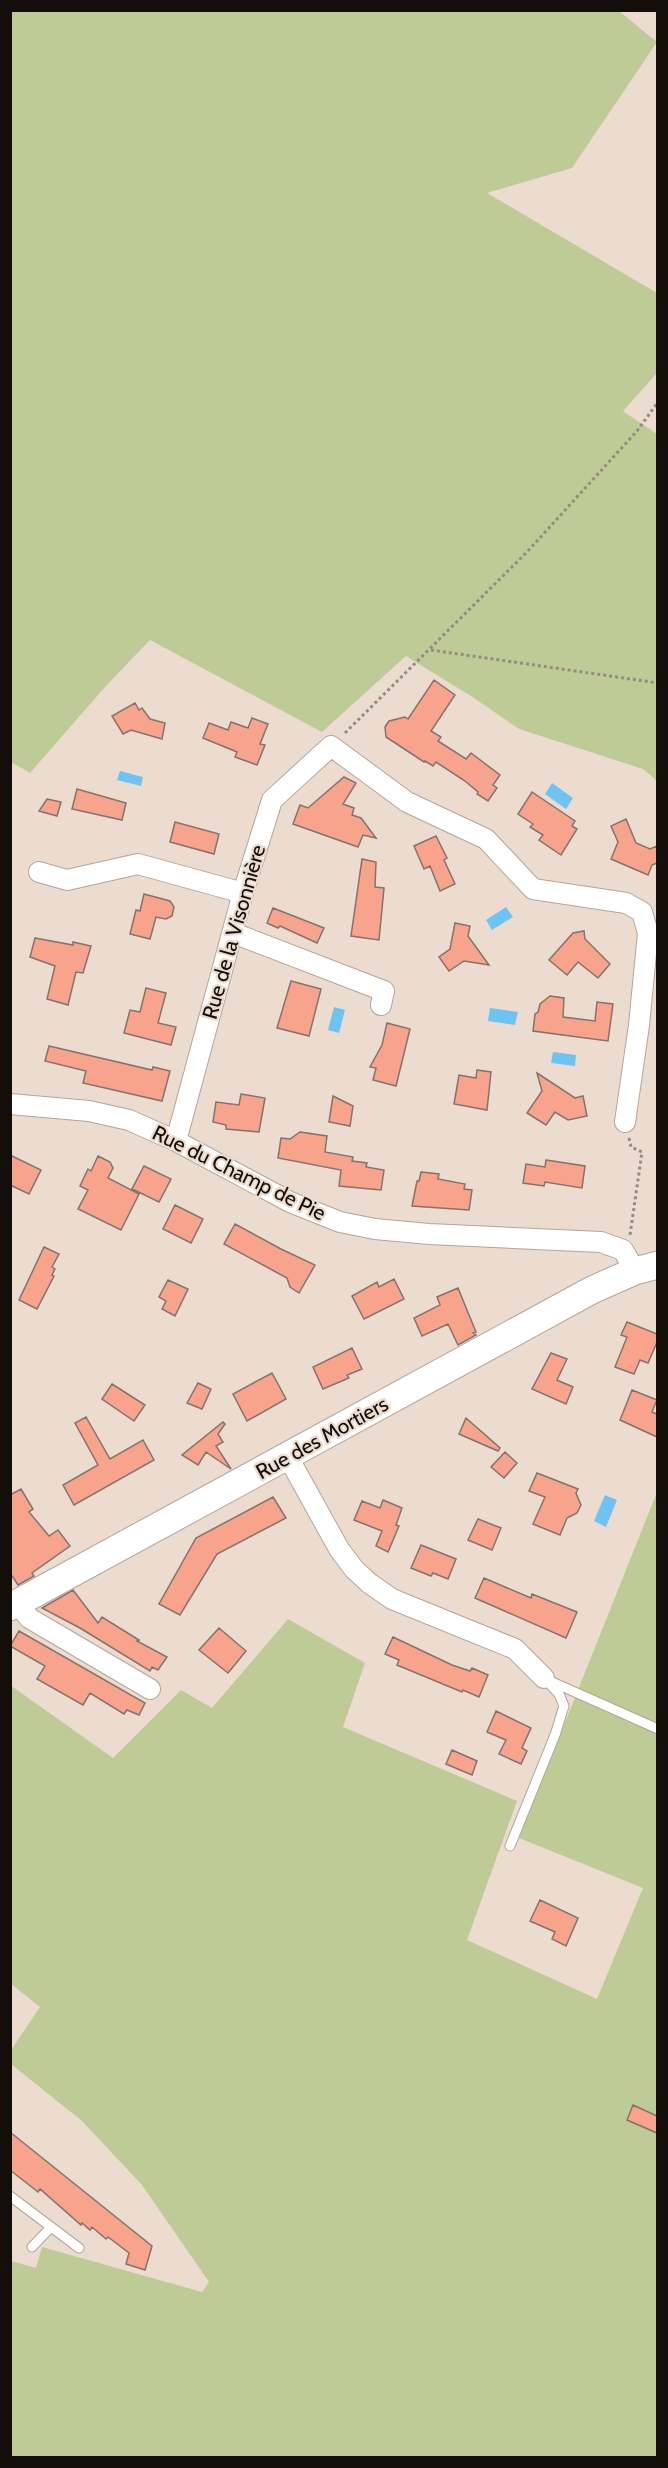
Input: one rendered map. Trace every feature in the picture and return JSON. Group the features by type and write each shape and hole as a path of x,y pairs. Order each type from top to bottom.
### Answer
{"street":[{"name":"Rue de la Visonnière","path":"176,1141 243,893 272,800 331,746"},
{"path":"331,746 406,802 486,839 533,889 626,903 642,912 648,933 639,1025 625,1122"},
{"path":"39,872 67,880 138,864 243,893"},
{"path":"233,933 384,991 381,1005"},
{"name":"Rue du Champ de Pie","path":"10,1104 89,1112 119,1118 176,1141 290,1202 340,1222 375,1229 429,1234 601,1242 639,1262"},
{"name":"Rue des Mortiers","path":"14,1605 290,1456 639,1262"},
{"path":"290,1456 293,1466 339,1549 354,1569 369,1583 392,1599 515,1649 544,1678"},
{"path":"14,1605 29,1618 150,1689"}],"lane":[{"path":"544,1678 657,1729"},
{"path":"510,1846 555,1735 564,1706 559,1694 544,1678"},
{"path":"10,2196 79,2248"},
{"path":"32,2247 51,2227"}],"path":[{"path":"331,746 527,552 637,431 657,402"},
{"path":"430,650 657,683"},
{"path":"625,1122 631,1147 642,1152 631,1234 639,1262"}],"green space":[{"path":"11,11 619,11 657,42 572,168 487,193 657,293 657,373 623,411 657,434 657,781 643,769 519,729 406,656 322,732 150,640 105,687 30,773 11,762"},
{"path":"657,1492 657,2457 11,2457 11,2261 36,2268 42,2247 202,2292 209,2282 142,2185 82,2121 11,2064 11,2050 40,2007 11,1984 10,1685 113,1758 181,1690 212,1708 288,1619 365,1663 343,1727 517,1801 467,1940 597,1999 643,1888 519,1838"}],"water":[{"path":"120,771 143,777 141,786 117,780"},
{"path":"552,783 573,798 566,809 545,794"},
{"path":"506,907 513,917 492,930 486,920"},
{"path":"334,1007 345,1010 339,1033 328,1030"},
{"path":"490,1008 518,1012 515,1025 488,1021"},
{"path":"553,1052 576,1055 575,1066 551,1063"},
{"path":"605,1495 617,1500 606,1527 594,1521"}],"building":[{"path":"434,680 455,695 431,731 441,737 438,741 466,759 471,753 500,775 493,785 497,788 488,801 477,794 478,792 465,781 436,762 433,766 424,762 386,737 385,727 389,721 405,717 408,719"},
{"path":"135,703 139,710 142,708 150,719 165,723 162,739 131,730 123,734 112,716"},
{"path":"252,718 268,724 260,744 265,745 257,765 235,757 237,752 203,738 209,723 228,730 231,722 248,728"},
{"path":"344,777 356,783 343,804 354,808 352,815 361,818 376,838 363,835 358,847 293,824 300,805 308,808"},
{"path":"77,789 126,803 122,820 72,809"},
{"path":"532,792 575,821 572,826 577,829 561,855 539,840 543,835 530,827 533,824 518,814"},
{"path":"47,799 61,802 57,816 39,811"},
{"path":"626,819 636,843 650,849 657,846 657,863 652,865 648,875 611,859 618,842 611,826"},
{"path":"175,822 219,834 214,854 170,842"},
{"path":"436,836 447,858 444,860 455,884 440,891 430,866 424,869 414,846"},
{"path":"362,859 376,862 375,887 384,888 379,940 351,936"},
{"path":"144,894 170,901 174,907 172,916 166,919 156,917 150,939 130,934 136,910 140,911"},
{"path":"273,908 324,928 317,943 280,926 278,928 267,923"},
{"path":"455,923 470,926 468,936 489,965 464,961 449,971 439,957 450,949"},
{"path":"584,931 585,939 610,964 598,978 578,962 567,975 549,960 573,933"},
{"path":"35,938 91,946 83,973 76,972 68,1005 47,999 55,966 30,957"},
{"path":"291,981 321,989 309,1036 277,1028"},
{"path":"146,988 166,993 158,1023 176,1027 171,1045 124,1033 130,1010 140,1012"},
{"path":"550,996 564,998 563,1017 595,1021 597,1002 613,1004 608,1041 533,1031 535,1014 540,1004"},
{"path":"387,1023 410,1029 396,1086 373,1080 376,1068 370,1067 382,1045"},
{"path":"49,1046 152,1070 153,1067 170,1071 162,1101 83,1083 86,1071 45,1061"},
{"path":"477,1070 491,1072 487,1110 454,1104 459,1075 476,1078"},
{"path":"537,1073 575,1098 583,1096 587,1116 568,1120 555,1112 546,1125 527,1113 542,1091"},
{"path":"241,1094 265,1098 259,1132 226,1129 226,1125 213,1122 216,1102 239,1105"},
{"path":"333,1096 353,1106 350,1126 329,1122"},
{"path":"300,1132 327,1136 325,1152 353,1157 352,1161 367,1163 366,1167 384,1170 381,1190 339,1186 341,1170 278,1158 281,1138 290,1139"},
{"path":"10,1155 41,1170 29,1194 10,1185"},
{"path":"98,1156 110,1162 113,1168 108,1178 139,1194 121,1230 78,1209 88,1190 80,1186 88,1169 91,1171"},
{"path":"546,1160 585,1166 582,1188 545,1182 544,1186 523,1183 526,1164 545,1167"},
{"path":"144,1166 171,1179 159,1202 132,1189"},
{"path":"421,1172 439,1174 438,1179 465,1184 464,1189 472,1190 469,1210 412,1206"},
{"path":"175,1205 203,1219 191,1243 163,1229"},
{"path":"235,1224 315,1265 299,1293 290,1287 287,1278 224,1244"},
{"path":"44,1247 59,1254 52,1267 55,1269 52,1275 54,1276 37,1309 19,1300"},
{"path":"394,1279 404,1299 364,1319 352,1296 377,1282 379,1287"},
{"path":"168,1280 188,1289 175,1316 162,1309 166,1301 159,1297"},
{"path":"458,1288 476,1332 473,1333 476,1335 458,1345 448,1324 422,1336 414,1318 440,1305 437,1297"},
{"path":"627,1322 657,1334 657,1342 648,1363 640,1360 634,1374 615,1367 627,1337 621,1335"},
{"path":"352,1348 362,1369 347,1375 349,1378 323,1389 313,1367"},
{"path":"551,1353 567,1359 557,1380 573,1387 566,1404 532,1389"},
{"path":"272,1373 286,1399 247,1421 233,1394"},
{"path":"198,1383 211,1389 202,1409 187,1403"},
{"path":"112,1384 145,1405 134,1421 102,1399"},
{"path":"632,1390 657,1400 652,1412 657,1414 657,1437 620,1420"},
{"path":"86,1417 110,1459 143,1440 154,1460 74,1505 63,1485 98,1465 75,1423"},
{"path":"466,1418 500,1448 498,1451 459,1434"},
{"path":"223,1422 225,1424 218,1434 223,1442 216,1446 231,1469 206,1452 198,1465 182,1455"},
{"path":"505,1452 517,1463 504,1478 491,1467"},
{"path":"537,1473 578,1489 576,1493 581,1505 577,1513 567,1518 560,1535 533,1524 545,1497 529,1491"},
{"path":"21,1489 33,1509 29,1512 49,1536 58,1530 70,1546 32,1573 34,1576 18,1585 10,1573 10,1495"},
{"path":"273,1497 286,1518 217,1554 180,1615 159,1604 196,1538"},
{"path":"383,1500 402,1508 396,1525 399,1526 388,1552 376,1546 382,1531 354,1520 362,1501 380,1508"},
{"path":"478,1519 501,1528 492,1550 468,1540"},
{"path":"421,1545 456,1559 448,1579 433,1573 431,1576 411,1568"},
{"path":"484,1578 531,1598 532,1594 577,1612 566,1638 475,1598"},
{"path":"73,1590 98,1623 102,1617 139,1640 137,1641 167,1657 158,1670 152,1667 150,1671 80,1628 42,1608"},
{"path":"219,1628 246,1651 228,1673 199,1650"},
{"path":"19,1631 145,1703 139,1715 127,1710 124,1714 90,1693 83,1705 37,1679 45,1666 10,1646"},
{"path":"393,1637 452,1665 470,1671 472,1668 488,1675 479,1697 397,1665 399,1660 385,1654"},
{"path":"496,1711 531,1728 522,1748 527,1751 521,1764 499,1754 506,1740 487,1732"},
{"path":"452,1750 477,1761 472,1775 446,1764"},
{"path":"540,1900 578,1918 566,1946 552,1939 555,1932 530,1921"},
{"path":"633,2105 657,2116 657,2133 627,2120"},
{"path":"10,2132 152,2246 145,2270 126,2264 129,2253 92,2227 90,2230 82,2223 81,2225 40,2189 38,2192 10,2170"}]}
